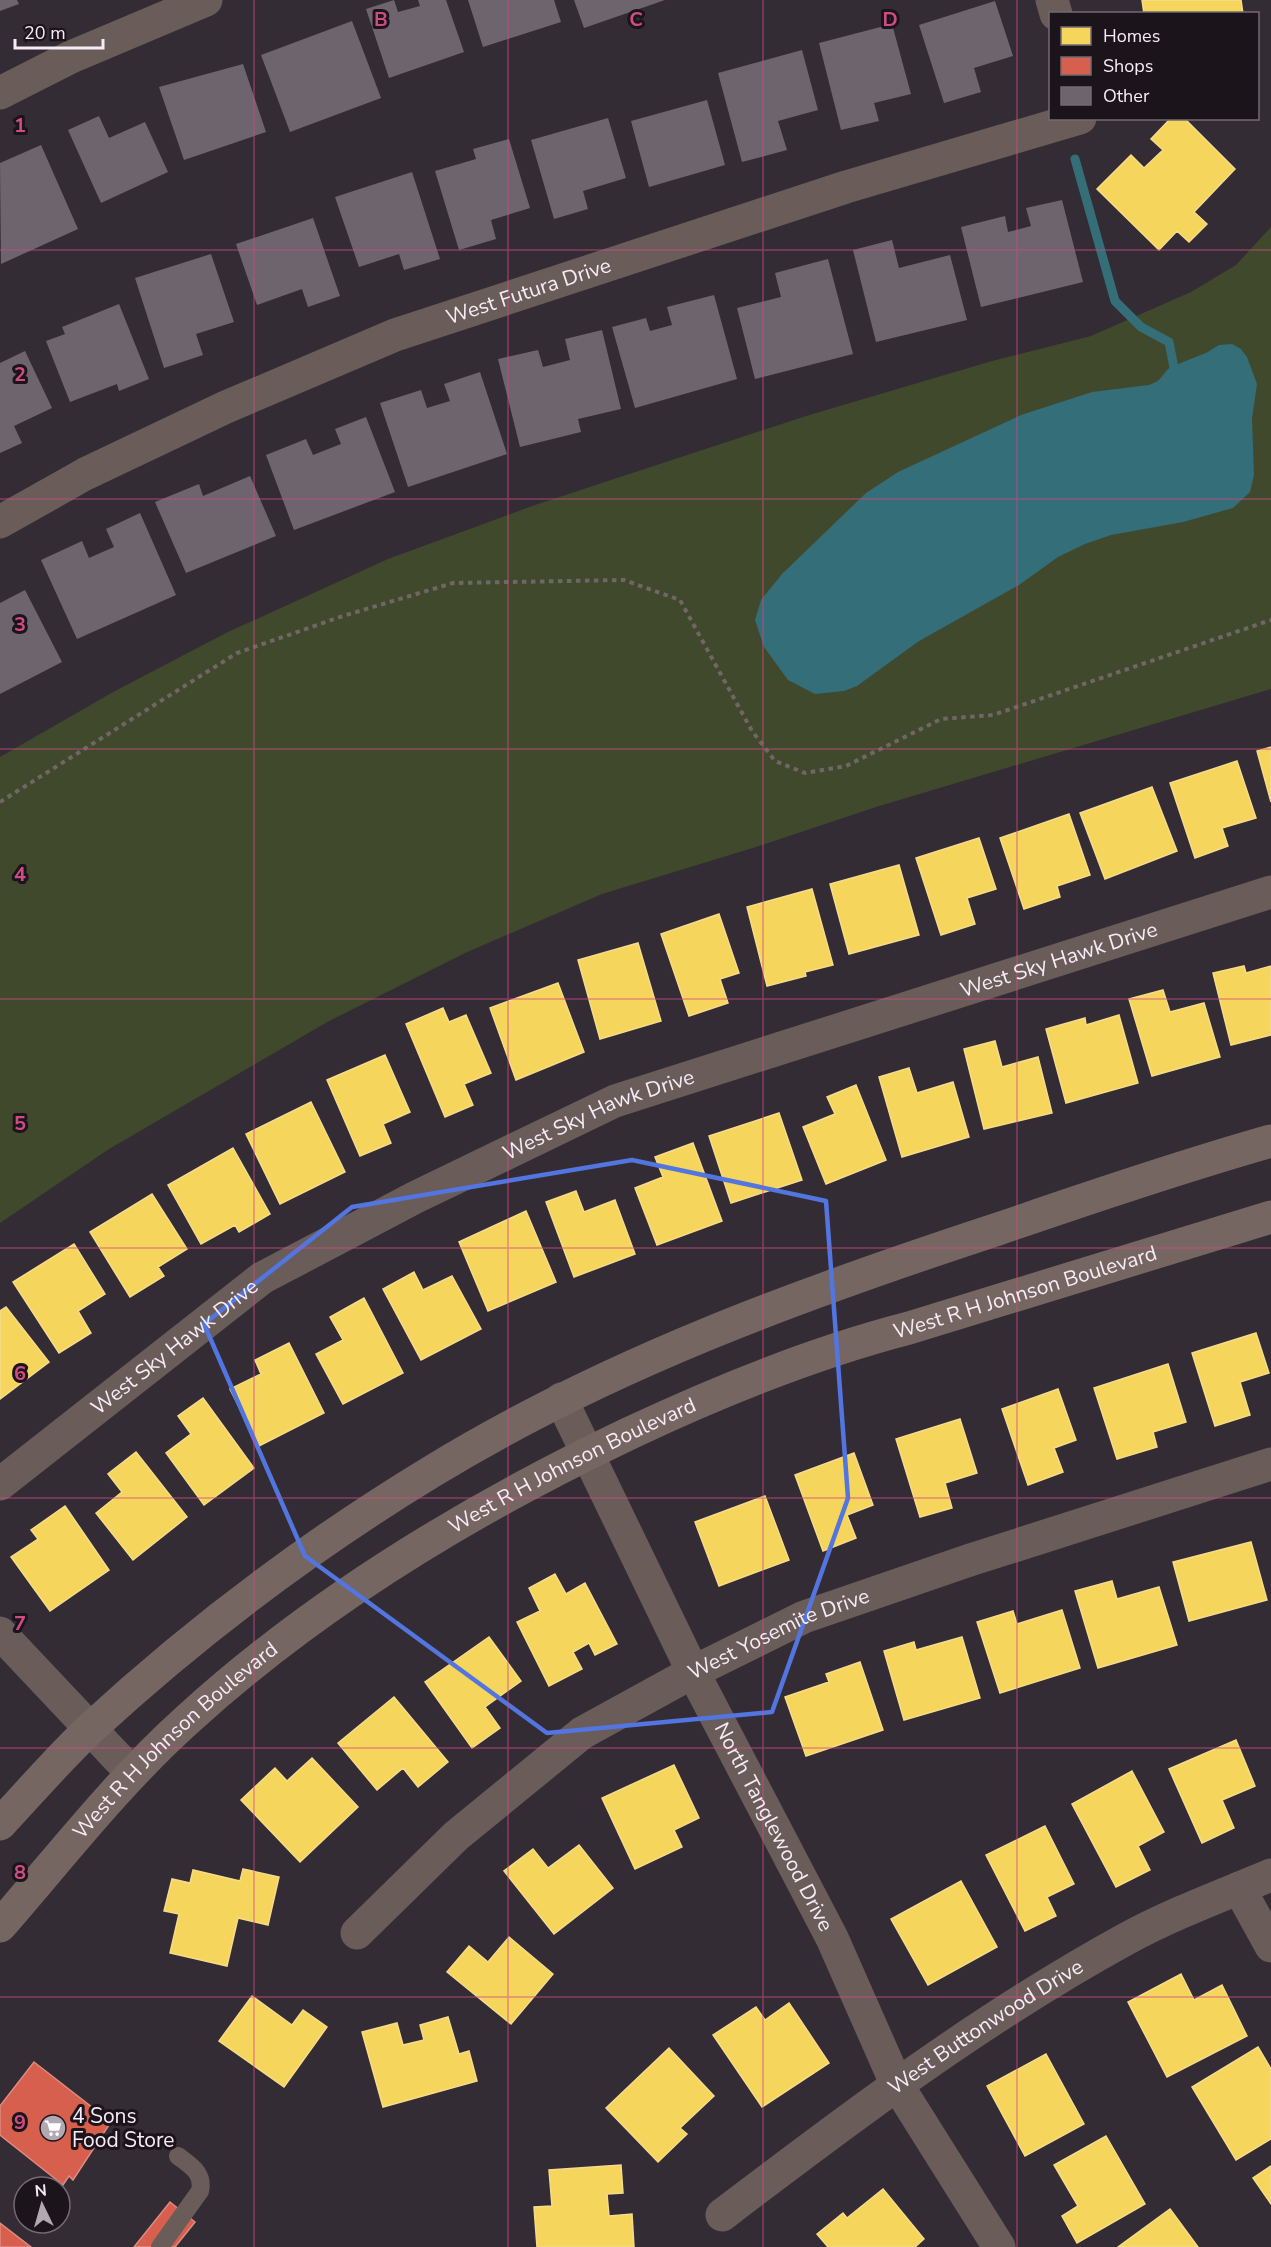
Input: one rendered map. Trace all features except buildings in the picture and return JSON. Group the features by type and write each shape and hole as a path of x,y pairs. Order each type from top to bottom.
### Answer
{"main road":[{"path":"0,1824 90,1730 257,1590 320,1544 432,1472 561,1400 743,1320 871,1270 1271,1142"},
{"name":"West R H Johnson Boulevard","path":"0,1926 132,1773 237,1676 344,1598 436,1536 588,1453 682,1408 775,1371 858,1341 909,1329 1271,1217"}],"street":[{"path":"0,93 71,57 206,0"},
{"name":"West Futura Drive","path":"0,522 86,474 226,407 394,335 846,187 1073,120"},
{"name":"West Sky Hawk Drive","path":"0,1484 262,1278 416,1197 615,1101 1271,892"},
{"name":"North Tanglewood Drive","path":"561,1400 693,1672 832,1938 896,2083 999,2247"},
{"name":"West Yosemite Drive","path":"357,1933 456,1836 582,1732 693,1672 804,1617 970,1560 1271,1464"},
{"path":"0,1633 132,1773"},
{"name":"West Buttonwood Drive","path":"722,2215 896,2083 1005,2011 1127,1938 1271,1875"},
{"path":"1239,1888 1271,1946"}],"lane":[{"path":"160,2247 201,2191 202,2184 197,2170 178,2156"}],"path":[{"path":"0,802 237,653 343,616 453,583 624,580 680,600 752,731 775,761 805,774 846,766 941,718 993,715 1271,620"}],"highlighted area":[{"path":"632,1160 826,1201 848,1498 772,1712 547,1733 305,1556 204,1324 352,1207"}],"green space":[{"path":"1271,227 1271,689 876,807 756,847 602,894 465,953 329,1021 109,1149 0,1223 0,757 115,691 226,633 388,559 535,505 806,416 992,361 1091,336 1191,292 1236,265"}],"water":[{"path":"1232,344 1241,349 1247,357 1257,384 1252,419 1254,475 1250,492 1233,508 1183,522 1111,535 1085,544 1058,557 1019,585 919,641 857,686 844,691 815,694 788,680 764,647 755,620 761,600 782,574 866,493 898,472 1021,415 1092,392 1149,385 1158,381 1168,369 1219,345"}],"waterway":[{"path":"1075,159 1115,301 1141,327 1169,342 1176,378"}],"place":[{"name":"4 Sons Food Store","path":"53,2128"}]}
